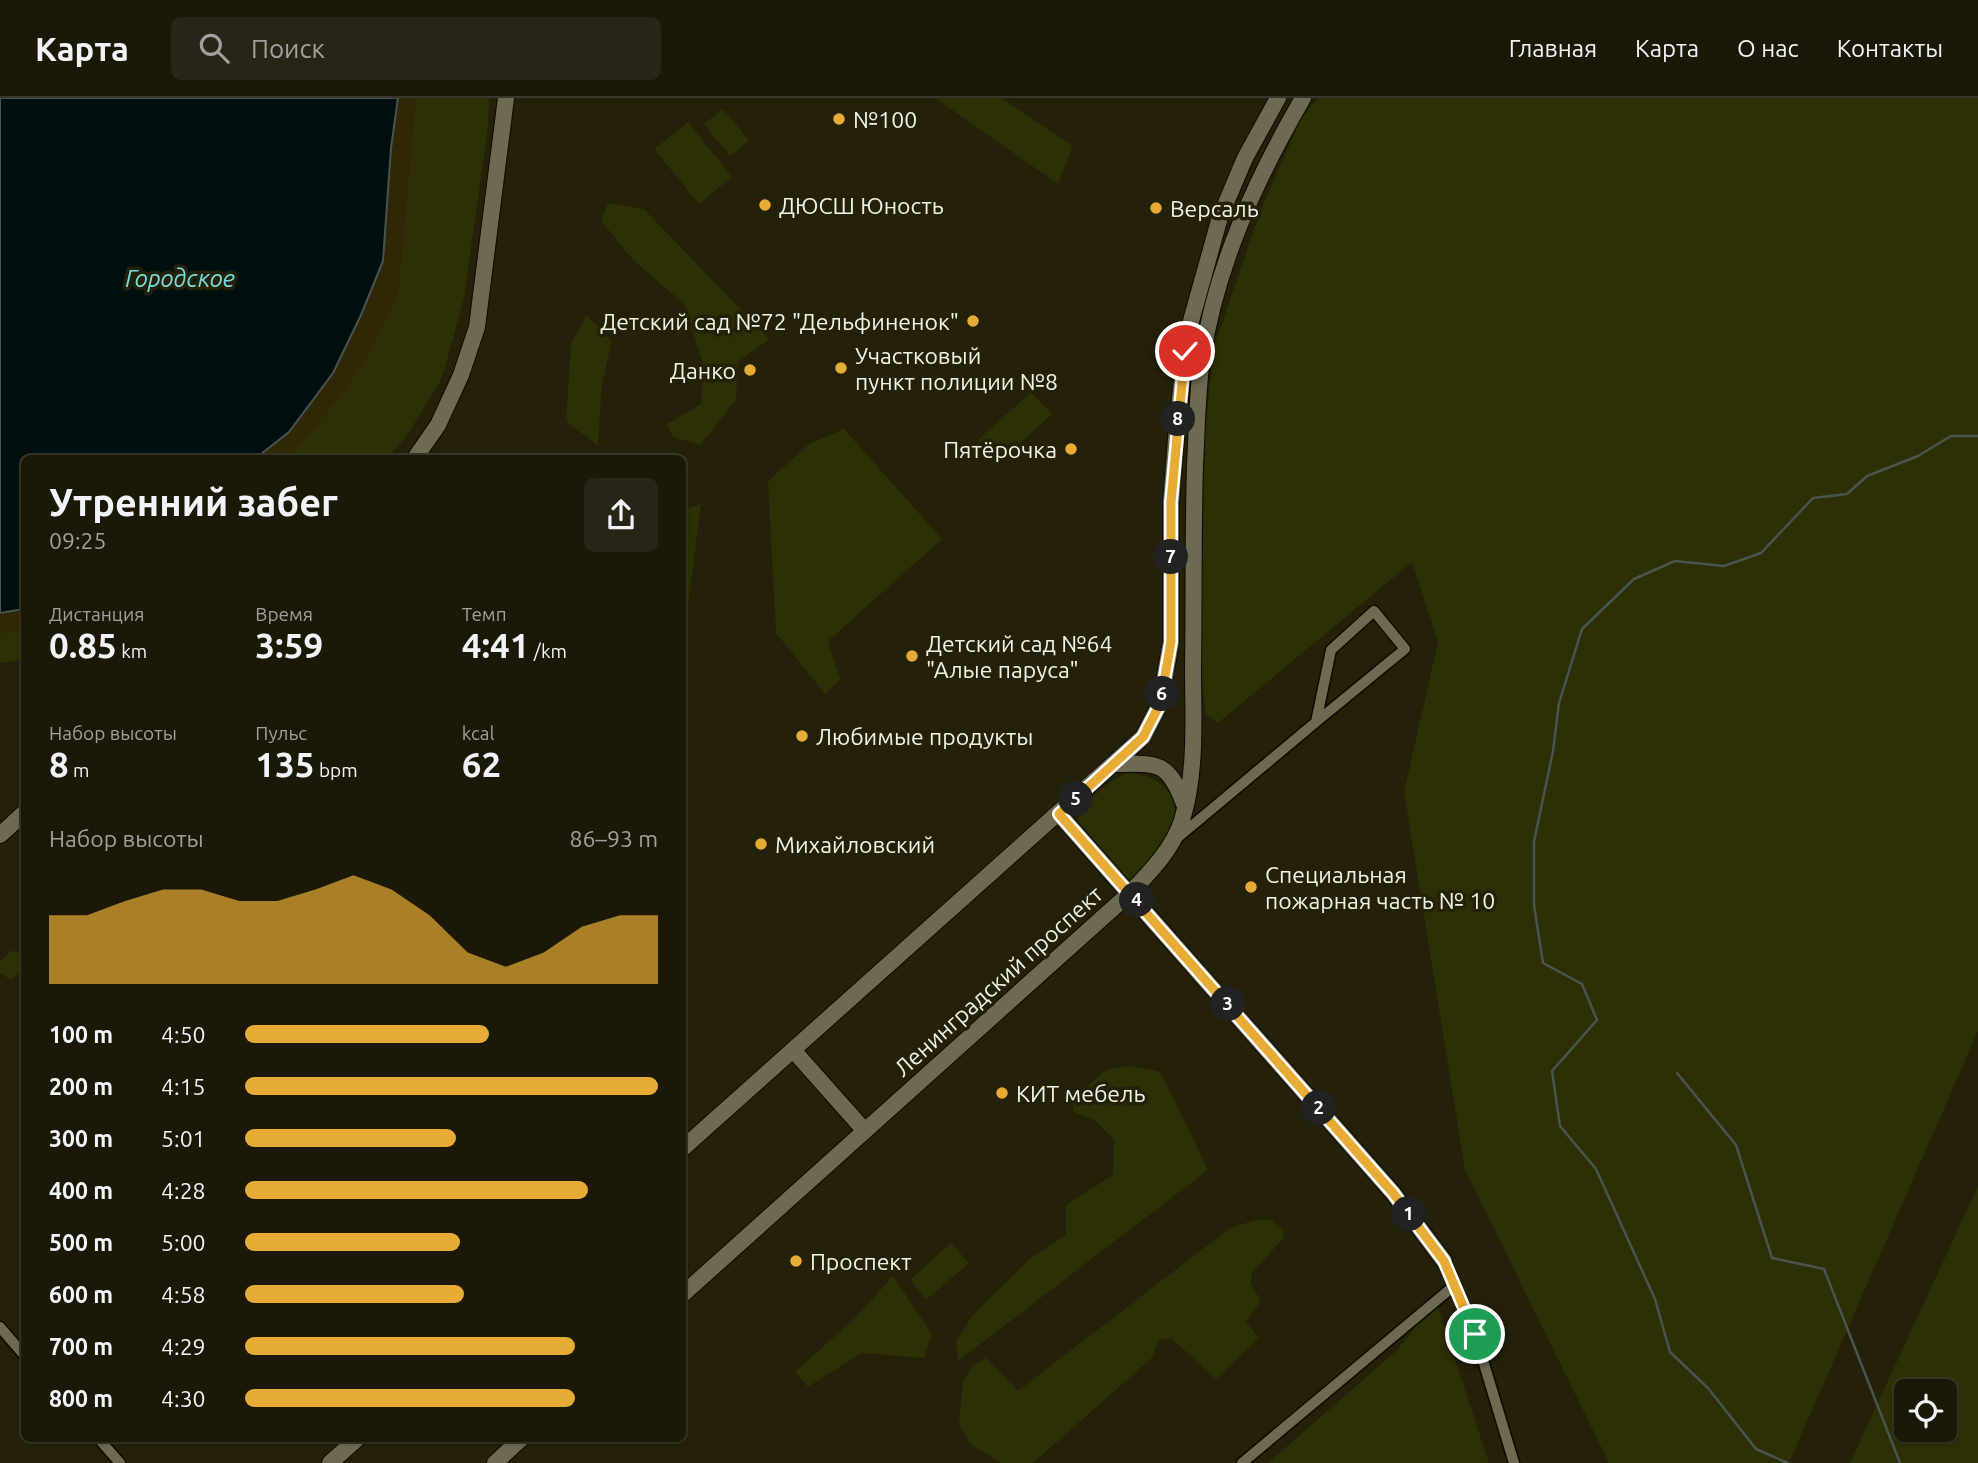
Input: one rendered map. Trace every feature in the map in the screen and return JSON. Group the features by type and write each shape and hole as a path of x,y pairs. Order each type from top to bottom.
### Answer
{"main road":[{"path":"417,455 438,425 461,375 477,327 506,98"},
{"path":"686,1145 1143,737 1160,704 1171,642 1171,502 1178,413 1191,321 1220,217 1245,158 1278,98"},
{"name":"Ленинградский проспект","path":"686,1291 1130,893 1155,867 1181,823 1193,753 1194,503 1202,359 1219,283 1234,239 1275,146 1303,98"},
{"path":"1115,764 1148,763 1161,768 1173,777 1185,806"},
{"path":"1059,814 1384,1183 1444,1261"},
{"path":"0,835 21,816"},
{"path":"793,1050 865,1131"},
{"path":"330,1463 354,1442"},
{"path":"495,1463 518,1442"}],"street":[{"path":"1171,841 1405,649 1374,611 1331,650 1316,722"},
{"path":"1444,1261 1475,1334 1514,1463"},
{"path":"1242,1463 1455,1285"},
{"path":"0,1327 21,1352"},
{"path":"102,1442 120,1463"}],"shaded area":[{"path":"416,98 489,98 488,127 464,299 442,378 408,434 390,455 288,455 300,444 372,348"},
{"path":"935,98 1001,98 1073,146 1058,184"},
{"path":"1318,98 1978,98 1978,1031 1789,1463 1609,1463 1465,1170 1404,792 1438,642 1412,562 1218,723 1206,714 1200,662 1205,435 1213,350 1261,209 1301,119"},
{"path":"723,109 749,140 730,156 704,124"},
{"path":"688,122 732,177 699,204 654,149"},
{"path":"608,203 644,209 769,339 738,362 736,400 700,445 673,437 667,424 701,404 703,364 684,304 633,260 601,221"},
{"path":"586,315 612,341 602,383 598,446 566,421 571,344"},
{"path":"1031,392 1052,414 998,463 978,440"},
{"path":"844,429 942,539 828,641 840,679 825,694 776,633 768,481 809,444"},
{"path":"701,504 686,621 686,509"},
{"path":"21,630 21,660 0,663 0,633"},
{"path":"1126,773 1145,776 1162,784 1173,799 1175,808 1172,825 1159,851 1140,874 1129,878 1124,878 1081,832 1078,821 1082,810 1092,798 1106,785"},
{"path":"11,951 20,952 21,972 11,980 0,973 0,961"},
{"path":"1131,1066 1158,1071 1208,1170 958,1361 956,1341 973,1315 1031,1258 1066,1235 1066,1205 1113,1175 1114,1140 1095,1120 1073,1112 1074,1097 1106,1070"},
{"path":"1978,1186 1978,1463 1850,1463"},
{"path":"1256,1220 1272,1220 1283,1230 1284,1238 1252,1272 1251,1284 1261,1301 1246,1322 1259,1338 1216,1379 1171,1338 1158,1340 1153,1357 1033,1463 1002,1463 970,1444 959,1425 963,1382 972,1366 986,1358 1018,1391 1230,1228"},
{"path":"951,1243 969,1263 926,1300 910,1280"},
{"path":"893,1276 932,1334 924,1358 861,1353 808,1387 795,1372 854,1319"},
{"path":"1436,1301 1489,1463 1268,1463 1396,1351"}],"sand":[{"path":"398,98 416,98 398,296 372,348 337,400 300,444 288,455 260,455 289,432 333,373 361,315 383,261 391,148"},
{"path":"21,610 21,630 0,633 0,613"}],"water":[{"name":"Городское","path":"0,98 398,98 391,148 383,261 333,373 289,432 260,455 21,455 21,610 0,613"}],"waterway":[{"path":"1788,1463 1756,1449 1708,1388 1670,1352 1655,1299 1596,1169 1560,1126 1552,1071 1597,1020 1582,984 1543,963 1534,905 1534,842 1553,751 1559,703 1582,629 1634,579 1675,561 1724,566 1761,553 1813,498 1847,494 1867,476 1918,456 1951,436 1978,436"},
{"path":"1677,1073 1736,1145 1772,1258 1824,1269 1900,1463"}],"place":[{"name":"№100","path":"839,119"},
{"name":"ДЮСШ Юность","path":"765,205"},
{"name":"Версаль","path":"1156,208"},
{"name":"Детский сад №72 \"Дельфиненок\"","path":"973,321"},
{"name":"Участковый пункт полиции №8","path":"841,368"},
{"name":"Данко","path":"750,370"},
{"name":"Пятёрочка","path":"1071,449"},
{"name":"Детский сад №64 \"Алые паруса\"","path":"912,656"},
{"name":"Любимые продукты","path":"802,736"},
{"name":"Михайловский","path":"761,844"},
{"name":"Специальная пожарная часть № 10","path":"1251,887"},
{"name":"КИТ мебель","path":"1002,1093"},
{"name":"Проспект","path":"796,1261"}],"route":[{"path":"1185,351 1171,502 1171,642 1160,704 1143,737 1059,814 1393,1193 1444,1261 1475,1334"}]}
